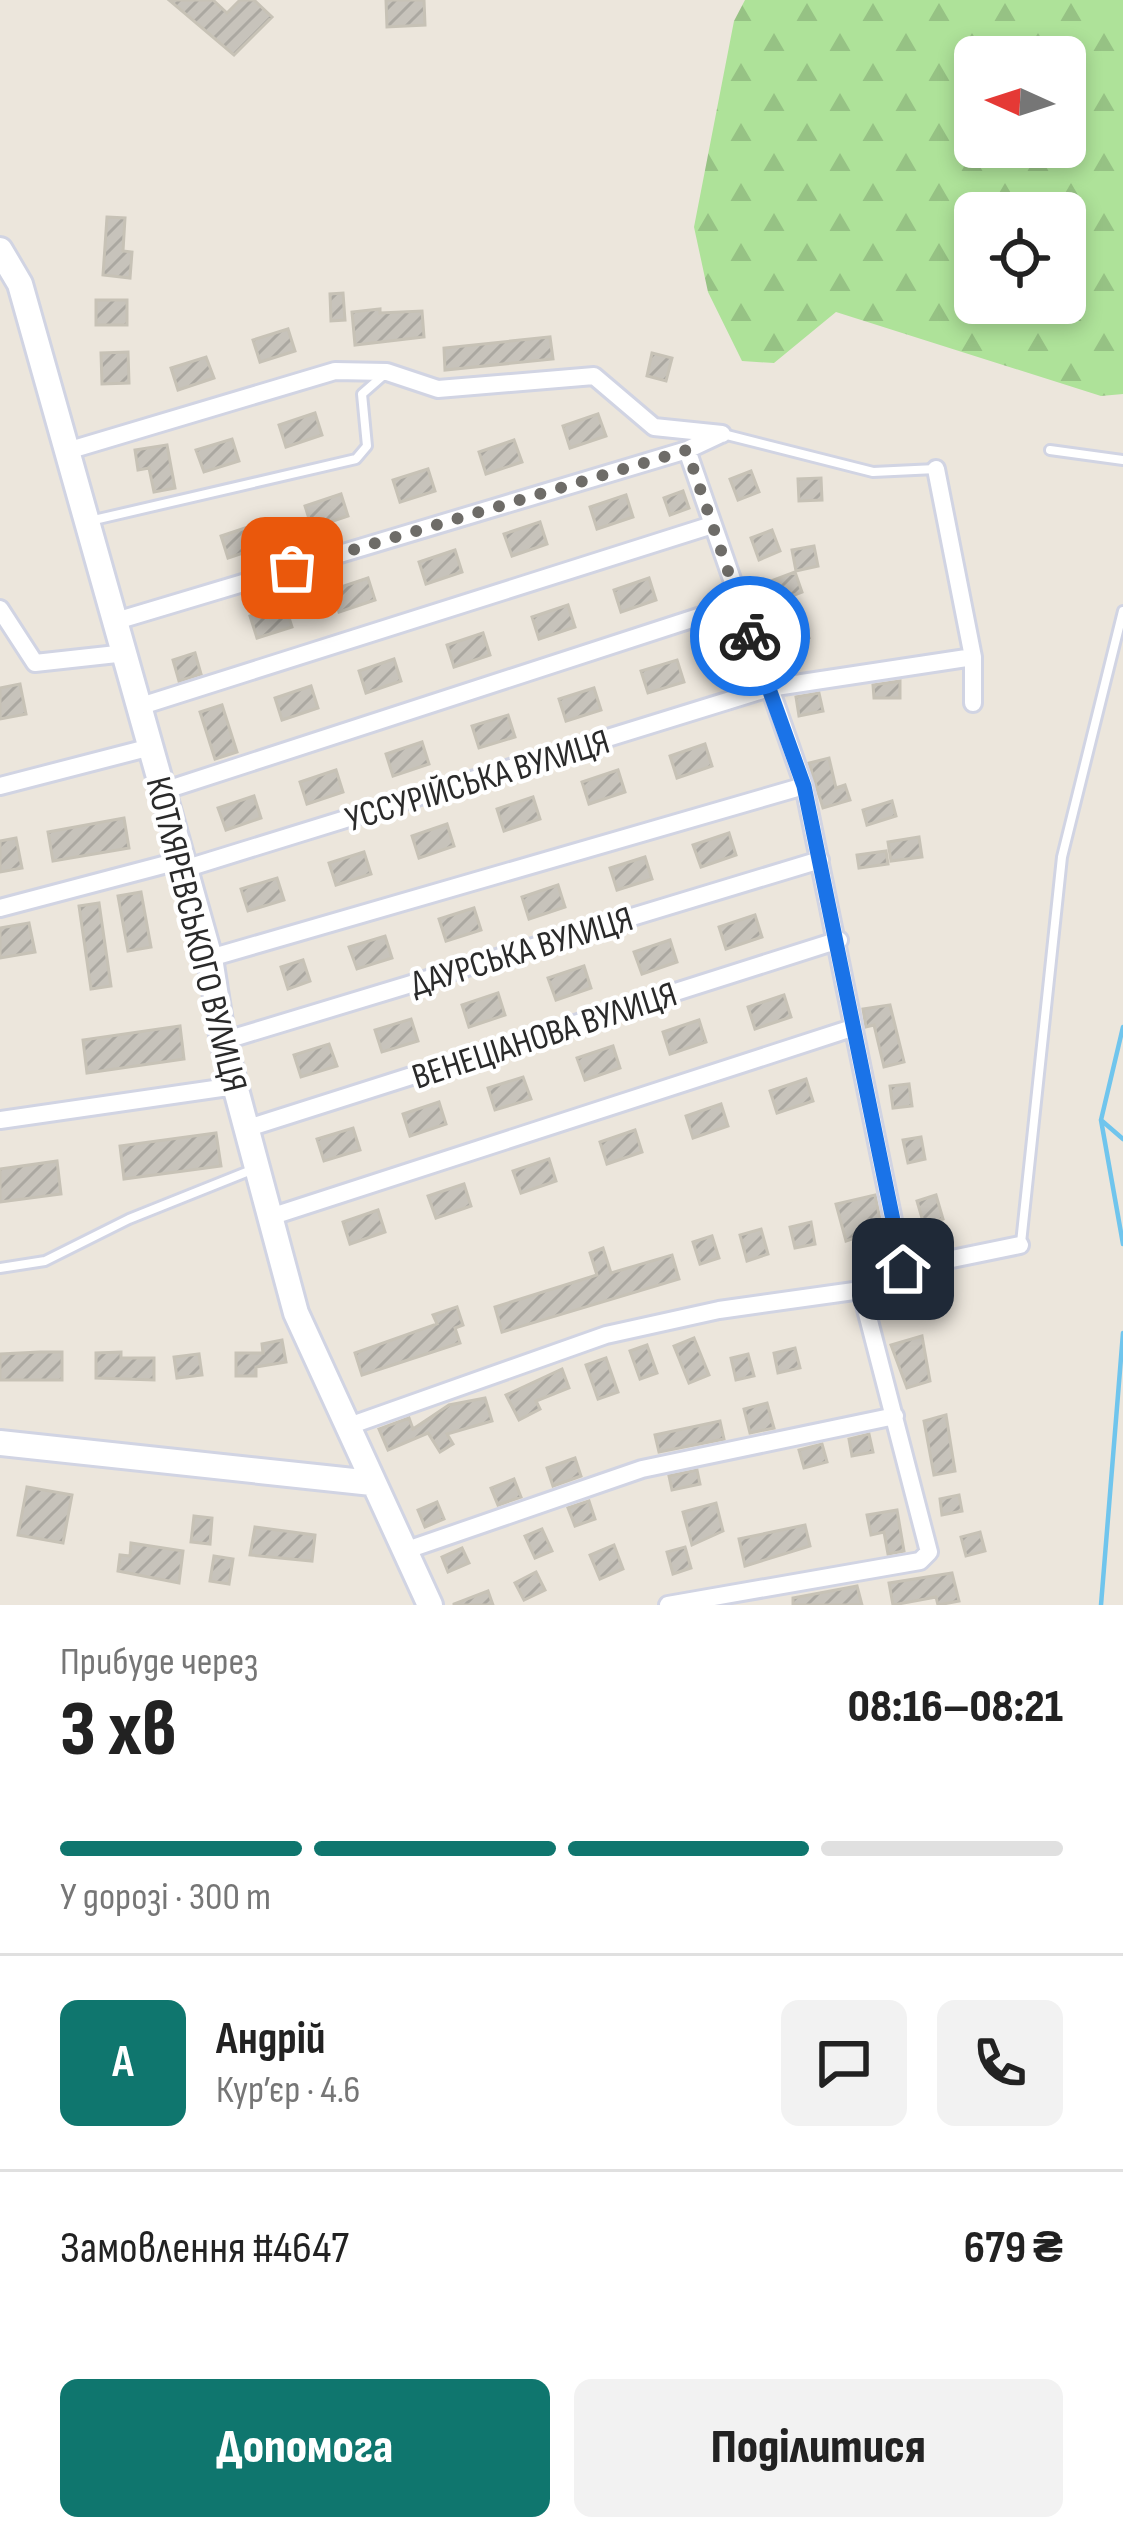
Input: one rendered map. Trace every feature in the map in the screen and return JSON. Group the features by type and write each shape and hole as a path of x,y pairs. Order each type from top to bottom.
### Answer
{"street":[{"name":"КОТЛЯРЕВСЬКОГО ВУЛИЦЯ","path":"0,250 20,284 141,706 210,958 223,1040 296,1313 430,1605"},
{"path":"67,451 335,371 387,372 438,389 594,376 654,427 722,434"},
{"path":"116,621 687,450 722,434"},
{"path":"687,450 709,526 804,786 903,1269"},
{"path":"936,469 973,657 973,703"},
{"path":"141,706 709,526"},
{"path":"164,791 738,604"},
{"path":"0,609 34,664 125,653"},
{"name":"УССУРІЙСЬКА ВУЛИЦЯ","path":"0,908 183,865 769,688 973,657"},
{"path":"0,786 151,747"},
{"path":"210,958 804,786"},
{"name":"ДАУРСЬКА ВУЛИЦЯ","path":"223,1040 820,860"},
{"name":"ВЕНЕЦІАНОВА ВУЛИЦЯ","path":"248,1128 839,940"},
{"path":"273,1216 852,1028"},
{"path":"0,1120 235,1086"},
{"path":"346,1427 606,1335 719,1310 862,1290 903,1269 1020,1245"},
{"path":"668,1605 920,1561 929,1552 930,1540 862,1290"},
{"path":"407,1550 642,1469 895,1416"},
{"path":"0,1443 372,1483"}],"lane":[{"path":"88,522 356,459 367,446 362,394 387,372"},
{"path":"722,434 873,472 936,469"},
{"path":"1050,450 1123,460"},
{"path":"1020,1245 1062,856 1123,611"},
{"path":"0,1268 45,1261 128,1219 259,1167"}],"green space":[{"path":"745,0 1123,0 1123,394 1101,396 836,312 774,363 742,361 708,292 694,227 734,21"}],"building":[{"path":"169,0 213,0 227,13 240,0 254,0 272,17 234,55"},
{"path":"386,0 424,0 425,25 387,27"},
{"path":"107,217 125,218 123,251 132,252 130,278 103,275"},
{"path":"343,293 345,320 331,321 330,294"},
{"path":"96,300 127,300 127,325 96,325"},
{"path":"380,309 380,313 422,311 424,337 355,345 352,312"},
{"path":"288,329 295,351 260,362 253,340"},
{"path":"550,337 553,359 445,370 444,348"},
{"path":"128,352 129,383 102,384 101,353"},
{"path":"652,353 672,358 666,381 647,376"},
{"path":"206,357 214,378 178,390 171,368"},
{"path":"315,413 322,435 286,447 279,425"},
{"path":"598,414 606,436 570,448 563,426"},
{"path":"232,439 239,461 204,472 196,450"},
{"path":"514,440 522,462 486,474 479,452"},
{"path":"167,445 175,488 154,492 149,468 138,470 135,450"},
{"path":"428,469 435,491 400,502 393,480"},
{"path":"751,471 759,492 738,500 730,479"},
{"path":"821,478 822,500 799,501 798,479"},
{"path":"683,491 689,508 670,515 664,498"},
{"path":"341,494 348,516 312,528 305,506"},
{"path":"626,495 633,517 597,529 590,507"},
{"path":"540,522 547,544 512,556 504,534"},
{"path":"257,524 264,546 228,558 221,536"},
{"path":"772,530 780,551 759,560 751,538"},
{"path":"814,546 818,566 796,571 792,550"},
{"path":"455,550 462,572 426,584 419,562"},
{"path":"795,572 802,592 776,602 768,582"},
{"path":"368,578 375,600 339,612 332,590"},
{"path":"649,578 656,600 621,612 614,590"},
{"path":"285,605 292,627 257,638 250,616"},
{"path":"568,605 575,627 539,639 532,617"},
{"path":"800,617 809,638 788,646 780,625"},
{"path":"483,633 490,655 454,667 447,645"},
{"path":"195,653 201,674 179,681 173,660"},
{"path":"394,659 401,681 366,693 359,671"},
{"path":"677,660 684,682 648,693 641,671"},
{"path":"900,681 900,698 874,698 873,685"},
{"path":"20,684 26,714 0,719 0,688"},
{"path":"311,686 318,708 282,720 275,698"},
{"path":"594,688 601,710 566,721 559,699"},
{"path":"819,693 823,711 799,716 796,697"},
{"path":"222,705 237,752 215,759 200,712"},
{"path":"508,715 515,737 479,748 472,726"},
{"path":"422,742 429,764 393,776 386,754"},
{"path":"705,744 712,766 677,778 670,756"},
{"path":"829,758 836,788 845,785 850,800 823,808 809,763"},
{"path":"336,770 343,792 307,804 300,782"},
{"path":"618,770 625,792 589,804 582,782"},
{"path":"254,796 261,818 226,830 218,808"},
{"path":"533,797 540,819 504,831 497,809"},
{"path":"892,801 896,816 867,825 863,810"},
{"path":"124,818 129,848 53,861 48,832"},
{"path":"447,824 454,846 419,858 412,836"},
{"path":"729,833 736,855 701,867 693,845"},
{"path":"919,837 922,857 891,861 888,842"},
{"path":"16,838 22,868 0,872 0,841"},
{"path":"886,851 888,864 859,868 857,855"},
{"path":"364,852 371,874 336,885 329,863"},
{"path":"645,857 652,879 617,890 610,868"},
{"path":"277,878 284,900 248,911 241,889"},
{"path":"558,885 565,907 529,919 522,897"},
{"path":"141,892 151,947 128,951 118,896"},
{"path":"99,903 111,986 91,989 79,906"},
{"path":"474,908 481,930 446,941 439,919"},
{"path":"755,915 762,937 726,949 719,927"},
{"path":"29,923 35,952 0,958 0,928"},
{"path":"385,936 392,958 357,969 349,947"},
{"path":"670,940 677,962 642,974 634,952"},
{"path":"303,960 310,981 288,989 281,967"},
{"path":"584,966 591,988 556,1000 548,978"},
{"path":"498,993 505,1015 469,1027 462,1005"},
{"path":"784,995 791,1017 755,1029 748,1007"},
{"path":"890,1005 904,1062 884,1067 874,1025 866,1027 863,1009"},
{"path":"411,1019 418,1041 382,1052 375,1030"},
{"path":"699,1020 706,1042 670,1054 663,1032"},
{"path":"180,1026 184,1059 87,1073 83,1040"},
{"path":"329,1044 337,1066 301,1077 294,1055"},
{"path":"613,1046 620,1068 585,1080 577,1058"},
{"path":"523,1077 531,1099 495,1110 488,1088"},
{"path":"806,1079 813,1101 777,1113 770,1091"},
{"path":"909,1084 912,1106 893,1108 890,1086"},
{"path":"439,1102 446,1124 410,1136 403,1114"},
{"path":"721,1104 728,1126 693,1138 686,1116"},
{"path":"353,1128 360,1150 324,1161 317,1139"},
{"path":"635,1130 642,1152 607,1164 600,1142"},
{"path":"216,1133 221,1166 124,1179 120,1146"},
{"path":"921,1137 925,1159 908,1163 903,1140"},
{"path":"549,1159 556,1181 521,1193 513,1171"},
{"path":"57,1161 61,1194 0,1202 0,1169"},
{"path":"464,1184 471,1206 436,1218 428,1196"},
{"path":"875,1195 882,1229 846,1241 836,1204"},
{"path":"936,1195 943,1219 924,1225 917,1201"},
{"path":"378,1210 385,1232 350,1244 343,1222"},
{"path":"811,1222 815,1244 795,1248 790,1227"},
{"path":"761,1229 768,1254 747,1261 740,1235"},
{"path":"712,1236 719,1258 700,1264 693,1242"},
{"path":"603,1248 611,1273 672,1255 679,1279 502,1332 495,1307 597,1275 590,1253"},
{"path":"457,1307 463,1325 455,1328 460,1343 362,1375 355,1353 437,1324 433,1315"},
{"path":"922,1336 930,1381 907,1388 891,1345"},
{"path":"694,1338 709,1375 689,1383 674,1346"},
{"path":"282,1340 286,1362 256,1367 256,1376 236,1376 236,1353 263,1353 262,1344"},
{"path":"647,1345 657,1373 640,1379 630,1351"},
{"path":"795,1348 800,1368 778,1373 774,1353"},
{"path":"62,1352 62,1380 0,1380 0,1354"},
{"path":"121,1352 121,1358 154,1358 154,1380 96,1378 96,1353"},
{"path":"199,1354 202,1375 177,1378 174,1357"},
{"path":"748,1354 754,1376 736,1380 731,1358"},
{"path":"606,1358 618,1392 598,1399 586,1365"},
{"path":"562,1369 569,1388 536,1401 540,1409 519,1420 506,1395"},
{"path":"485,1398 492,1421 447,1434 453,1444 440,1452 428,1433 388,1450 379,1429 409,1418 413,1429 449,1405"},
{"path":"767,1403 774,1428 750,1433 744,1409"},
{"path":"946,1415 955,1471 934,1475 924,1421"},
{"path":"720,1421 724,1439 659,1452 655,1435"},
{"path":"869,1434 873,1452 852,1456 849,1439"},
{"path":"822,1444 827,1462 804,1468 799,1450"},
{"path":"575,1458 581,1476 553,1486 547,1468"},
{"path":"697,1470 700,1484 672,1490 669,1476"},
{"path":"514,1479 521,1497 498,1505 491,1488"},
{"path":"27,1487 72,1495 63,1543 18,1535"},
{"path":"959,1495 962,1511 942,1515 940,1499"},
{"path":"589,1501 595,1519 575,1526 568,1508"},
{"path":"437,1502 444,1519 425,1527 418,1510"},
{"path":"716,1503 723,1531 692,1545 683,1512"},
{"path":"897,1510 904,1551 888,1554 884,1532 871,1535 867,1515"},
{"path":"194,1516 212,1518 210,1544 191,1542"},
{"path":"805,1525 810,1546 745,1566 739,1539"},
{"path":"255,1527 315,1535 312,1561 250,1555"},
{"path":"542,1529 552,1551 535,1558 525,1536"},
{"path":"980,1532 985,1551 966,1556 961,1537"},
{"path":"131,1543 183,1551 179,1583 118,1571 120,1555 130,1556"},
{"path":"614,1545 623,1569 600,1579 590,1555"},
{"path":"685,1547 691,1568 673,1574 667,1552"},
{"path":"462,1548 469,1563 448,1572 442,1557"},
{"path":"214,1556 233,1559 229,1584 210,1581"},
{"path":"536,1572 545,1590 524,1600 515,1583"},
{"path":"952,1573 959,1601 938,1605 936,1597 893,1605 889,1583"},
{"path":"857,1586 862,1605 793,1605 793,1598"},
{"path":"488,1591 493,1605 454,1605 454,1604"}],"waterway":[{"path":"1123,1027 1101,1120 1123,1244"},
{"path":"1101,1120 1123,1139"},
{"path":"1101,1605 1123,1333"}],"way so far":[{"path":"292,568 687,450 750,636"}],"route":[{"path":"750,636 804,786 903,1269"}]}
